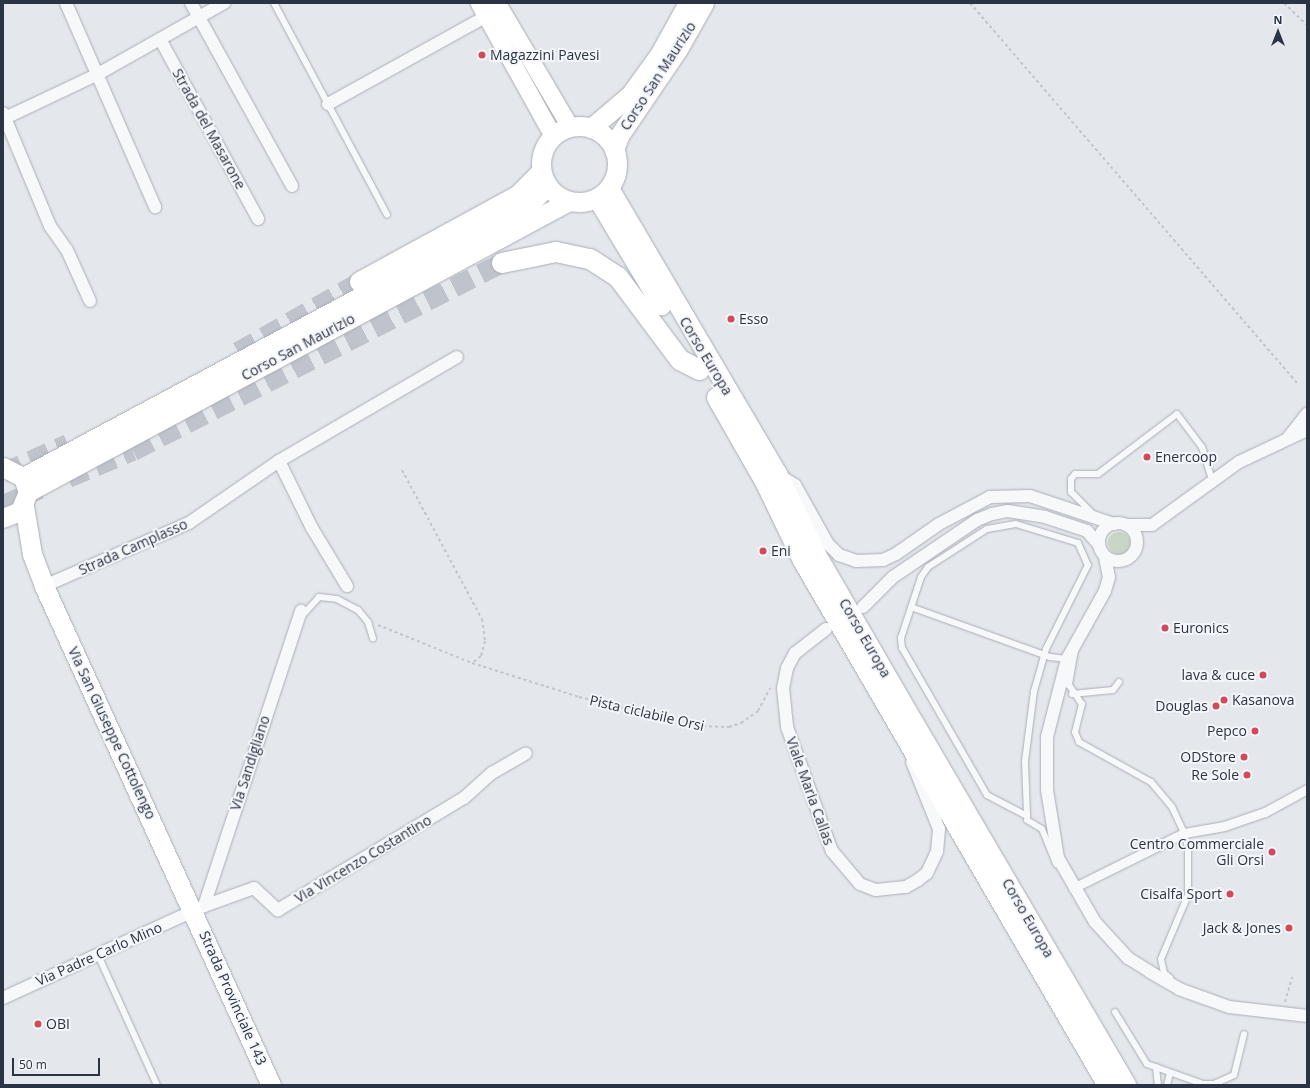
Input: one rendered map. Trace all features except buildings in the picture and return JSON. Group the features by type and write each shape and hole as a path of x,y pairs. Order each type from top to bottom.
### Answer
{"highway":[{"path":"360,282 518,196 544,180"},
{"path":"502,263 556,252 590,259 618,277 680,360 700,370"}],"main road":[{"name":"Corso San Maurizio","path":"591,128 630,94 659,55 688,3"},
{"name":"Corso San Maurizio","path":"614,150 619,136 678,49 704,3"},
{"path":"488,7 570,127"},
{"path":"488,7 553,136"},
{"path":"570,127 591,128 609,141 614,150 616,170 603,193 569,202 544,180 542,153 553,136 570,127"},
{"name":"Corso San Maurizio","path":"25,492 524,208 544,180"},
{"name":"Corso Europa","path":"603,193 700,370 764,480 802,560 1107,1085"},
{"name":"Corso Europa","path":"603,193 777,473 816,554 1126,1085"},
{"name":"Corso San Maurizio","path":"25,492 569,202"},
{"path":"3,467 25,492 14,515 3,519"},
{"name":"Via San Giuseppe Cottolengo","path":"25,492 32,554 44,586 199,908"},
{"name":"Via San Giuseppe Cottolengo","path":"3,519 32,554"},
{"name":"Strada Provinciale 143","path":"199,908 272,1085"}],"street":[{"path":"66,3 155,207"},
{"path":"191,3 292,186"},
{"path":"90,301 67,250 50,226 4,117 98,74 224,3"},
{"path":"328,104 488,7"},
{"name":"Strada del Masarone","path":"160,39 258,219"},
{"name":"Strada Camplasso","path":"44,586 189,522 279,460 457,356"},
{"path":"1287,438 1307,414"},
{"path":"777,473 795,485 828,544 839,554 856,561 890,557 968,506 990,497 1030,496 1120,524 1152,526 1212,480 1287,438 1307,430"},
{"path":"279,460 312,528 347,586"},
{"path":"863,607 893,577 959,531 992,514 1008,511 1045,517 1087,531 1099,545 1105,557 1109,578 1105,591 1066,659 1047,737 1046,767 1052,836 1063,869 1073,888 1096,922 1128,958 1179,989 1242,1009 1307,1016"},
{"path":"1099,545 1104,529 1120,524 1136,534 1134,553 1117,562 1105,557"},
{"name":"Via Sandigliano","path":"199,908 299,616"},
{"name":"Viale Maria Callas","path":"826,630 795,653 787,668 783,688 787,727 832,851 860,884 876,890 906,887 918,880 933,863 939,842 939,829 903,734"},
{"name":"Via Vincenzo Costantino","path":"199,908 254,888 278,910 464,798 492,773 526,753"},
{"path":"1073,888 1184,833 1224,826 1265,812 1307,789"},
{"name":"Via Padre Carlo Mino","path":"3,998 199,908"}],"lane":[{"path":"274,3 387,215"},
{"path":"1100,519 1074,497 1071,479 1081,472 1098,474 1177,414 1202,447 1212,480"},
{"path":"1016,524 1078,543 1088,565 1044,655 1028,724 1027,816 987,796 902,648 901,638 911,607 928,567 987,529 1016,524"},
{"name":"Via Sandigliano","path":"299,616 315,600 329,597 358,610 368,622 373,638"},
{"path":"911,607 1044,655 1066,659"},
{"path":"1074,643 1076,654 1069,677 1072,694 1082,704 1075,732 1080,742 1151,782 1172,807 1184,833 1188,847 1188,895 1161,959 1164,974 1179,989"},
{"path":"1072,694 1113,690 1119,682"},
{"path":"1027,820 1042,829 1051,857 1063,869"},
{"path":"98,955 156,1085"},
{"path":"1114,1012 1140,1056 1156,1067 1203,1084 1230,1079 1234,1075 1244,1034"},
{"path":"1156,1067 1158,1085"},
{"path":"1167,1085 1170,1073"}],"path":[{"path":"970,3 1298,384"},
{"path":"1284,3 1307,25"},
{"path":"402,470 482,619 485,641 481,656 472,663"},
{"name":"Pista ciclabile Orsi","path":"373,620 395,635 472,663 579,697 716,728 729,727 751,718 763,705 773,680"},
{"path":"1283,1008 1292,977"}],"green space":[{"path":"1119,532 1127,535 1130,543 1127,551 1119,554 1111,551 1108,543 1111,535"}],"tunnel":[{"path":"68,478 133,451 502,263"},
{"path":"238,352 360,282"},
{"path":"3,473 68,444"},
{"path":"3,505 40,489"}],"place":[{"name":"Magazzini Pavesi","path":"482,55"},
{"name":"Esso","path":"731,319"},
{"name":"Enercoop","path":"1147,457"},
{"name":"Eni","path":"763,551"},
{"name":"Euronics","path":"1165,628"},
{"name":"lava & cuce","path":"1263,675"},
{"name":"Kasanova","path":"1224,700"},
{"name":"Douglas","path":"1216,706"},
{"name":"Pepco","path":"1255,731"},
{"name":"ODStore","path":"1244,757"},
{"name":"Re Sole","path":"1247,775"},
{"name":"Centro Commerciale Gli Orsi","path":"1272,852"},
{"name":"Cisalfa Sport","path":"1230,894"},
{"name":"Jack & Jones","path":"1289,928"},
{"name":"OBI","path":"38,1024"}]}
